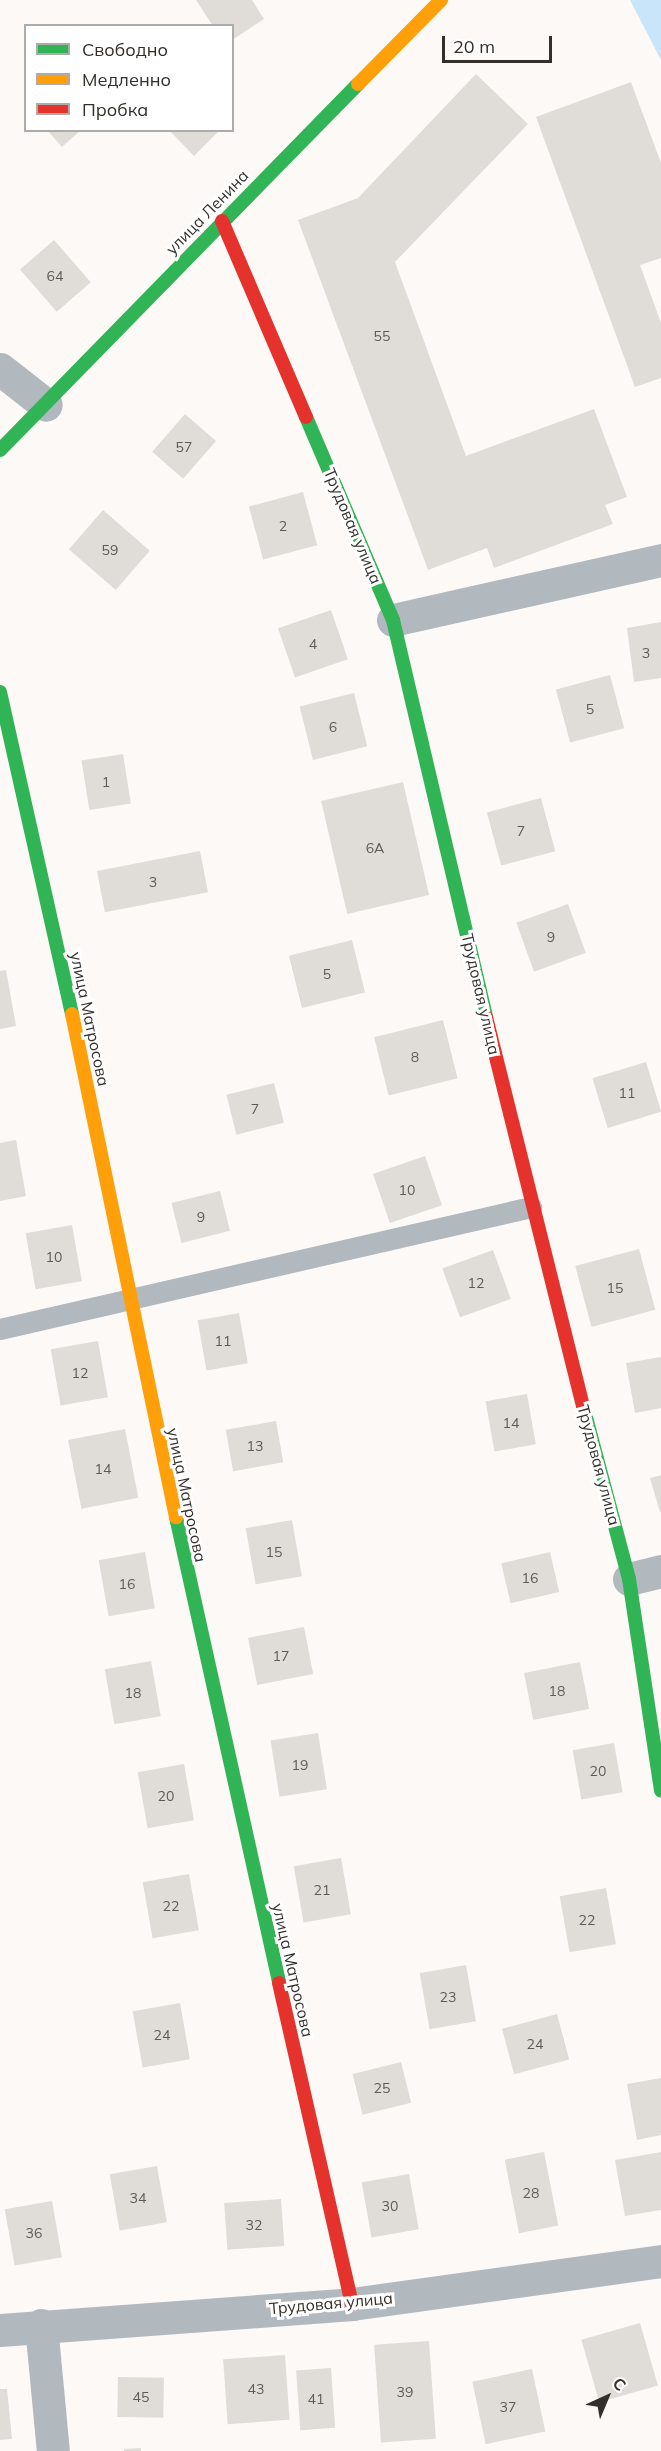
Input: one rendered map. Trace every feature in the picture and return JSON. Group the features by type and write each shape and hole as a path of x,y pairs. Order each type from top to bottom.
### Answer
{"street":[{"name":"улица Ленина","path":"0,450 441,0"},
{"name":"Трудовая улица","path":"222,221 393,620 531,1207 629,1579 661,1791"},
{"path":"0,369 46,405"},
{"path":"393,620 661,560"},
{"name":"улица Матросова","path":"0,692 88,1083 128,1299 352,2304"},
{"path":"629,1579 661,1571"},
{"name":"Трудовая улица","path":"0,2330 41,2325 352,2304 661,2261"},
{"path":"41,2325 53,2451"}],"lane":[{"path":"0,1329 531,1207"}],"water":[{"path":"630,0 661,0 661,60"}],"building":[{"path":"196,0 252,0 264,19 234,39 234,24 212,24"},
{"path":"476,74 528,124 395,262 466,456 594,409 627,497 605,505 613,524 494,568 487,548 428,570 298,220 358,198"},
{"path":"631,82 661,163 661,258 640,265 661,323 661,378 635,387 536,117"},
{"path":"49,132 79,132 62,147"},
{"path":"171,132 218,132 194,156"},
{"path":"54,240 91,282 57,312 20,270"},
{"path":"185,414 216,441 183,479 152,452"},
{"path":"303,492 317,545 263,560 249,506"},
{"path":"103,510 150,551 116,590 69,549"},
{"path":"331,610 348,659 295,677 278,628"},
{"path":"661,622 661,678 634,682 627,628"},
{"path":"610,675 624,728 570,743 556,689"},
{"path":"354,693 367,746 313,760 300,707"},
{"path":"123,754 131,803 89,810 82,761"},
{"path":"403,782 429,895 347,914 321,801"},
{"path":"541,798 555,851 501,866 487,812"},
{"path":"200,851 208,892 105,912 97,871"},
{"path":"568,904 586,953 534,972 516,923"},
{"path":"352,940 365,992 302,1008 289,956"},
{"path":"6,970 16,1026 0,1029 0,971"},
{"path":"443,1020 458,1078 389,1095 374,1037"},
{"path":"646,1062 661,1112 608,1128 592,1078"},
{"path":"274,1083 284,1123 236,1135 226,1095"},
{"path":"16,1140 26,1196 0,1201 0,1143"},
{"path":"425,1156 442,1205 390,1223 373,1174"},
{"path":"220,1191 230,1231 181,1243 171,1203"},
{"path":"72,1225 82,1281 36,1289 26,1233"},
{"path":"639,1249 655,1310 592,1327 575,1266"},
{"path":"493,1250 511,1299 460,1317 442,1268"},
{"path":"239,1313 248,1363 206,1371 198,1320"},
{"path":"98,1341 108,1397 61,1405 51,1349"},
{"path":"661,1357 661,1408 635,1413 626,1363"},
{"path":"527,1394 536,1444 494,1452 486,1401"},
{"path":"276,1421 283,1462 233,1471 226,1430"},
{"path":"125,1429 138,1498 81,1509 68,1440"},
{"path":"661,1475 661,1512 660,1512 650,1478"},
{"path":"292,1520 302,1576 256,1584 246,1528"},
{"path":"145,1552 155,1608 109,1616 99,1560"},
{"path":"550,1552 559,1592 511,1603 501,1563"},
{"path":"304,1627 313,1674 257,1685 248,1638"},
{"path":"151,1661 161,1716 114,1724 105,1669"},
{"path":"580,1662 589,1709 533,1720 524,1673"},
{"path":"318,1733 327,1789 280,1797 271,1741"},
{"path":"614,1743 623,1792 581,1800 573,1750"},
{"path":"184,1764 194,1820 148,1828 138,1772"},
{"path":"341,1858 351,1914 304,1922 294,1866"},
{"path":"189,1874 199,1930 153,1938 143,1882"},
{"path":"606,1888 616,1944 570,1952 560,1896"},
{"path":"466,1965 476,2021 430,2029 420,1973"},
{"path":"180,2003 190,2059 143,2067 133,2011"},
{"path":"557,2014 569,2059 514,2074 502,2029"},
{"path":"401,2062 411,2103 363,2115 352,2074"},
{"path":"661,2078 661,2135 637,2140 627,2084"},
{"path":"544,2152 558,2226 519,2233 505,2160"},
{"path":"661,2152 661,2210 625,2216 615,2160"},
{"path":"157,2166 167,2222 120,2230 110,2174"},
{"path":"409,2174 419,2229 371,2237 362,2182"},
{"path":"281,2199 284,2246 227,2250 224,2203"},
{"path":"52,2201 62,2257 15,2265 5,2209"},
{"path":"640,2323 658,2385 599,2402 581,2340"},
{"path":"429,2341 436,2439 381,2443 374,2345"},
{"path":"285,2355 290,2420 228,2424 223,2359"},
{"path":"331,2368 335,2428 300,2430 296,2370"},
{"path":"532,2369 545,2432 486,2444 472,2382"},
{"path":"118,2377 164,2378 163,2418 117,2417"},
{"path":"0,2389 7,2389 12,2439 0,2440"},
{"path":"141,2448 141,2451 124,2451 124,2449"}],"traffic: fast":[{"path":"0,450 358,84"},
{"path":"306,417 393,620 486,1017"},
{"path":"0,692 72,1014"},
{"path":"583,1406 629,1579 661,1791"},
{"path":"176,1517 279,1983"}],"traffic: slow":[{"path":"358,84 441,0"},
{"path":"72,1014 176,1517"}],"traffic: jam":[{"path":"222,221 306,417"},
{"path":"486,1017 583,1406"},
{"path":"279,1983 352,2304"}]}
